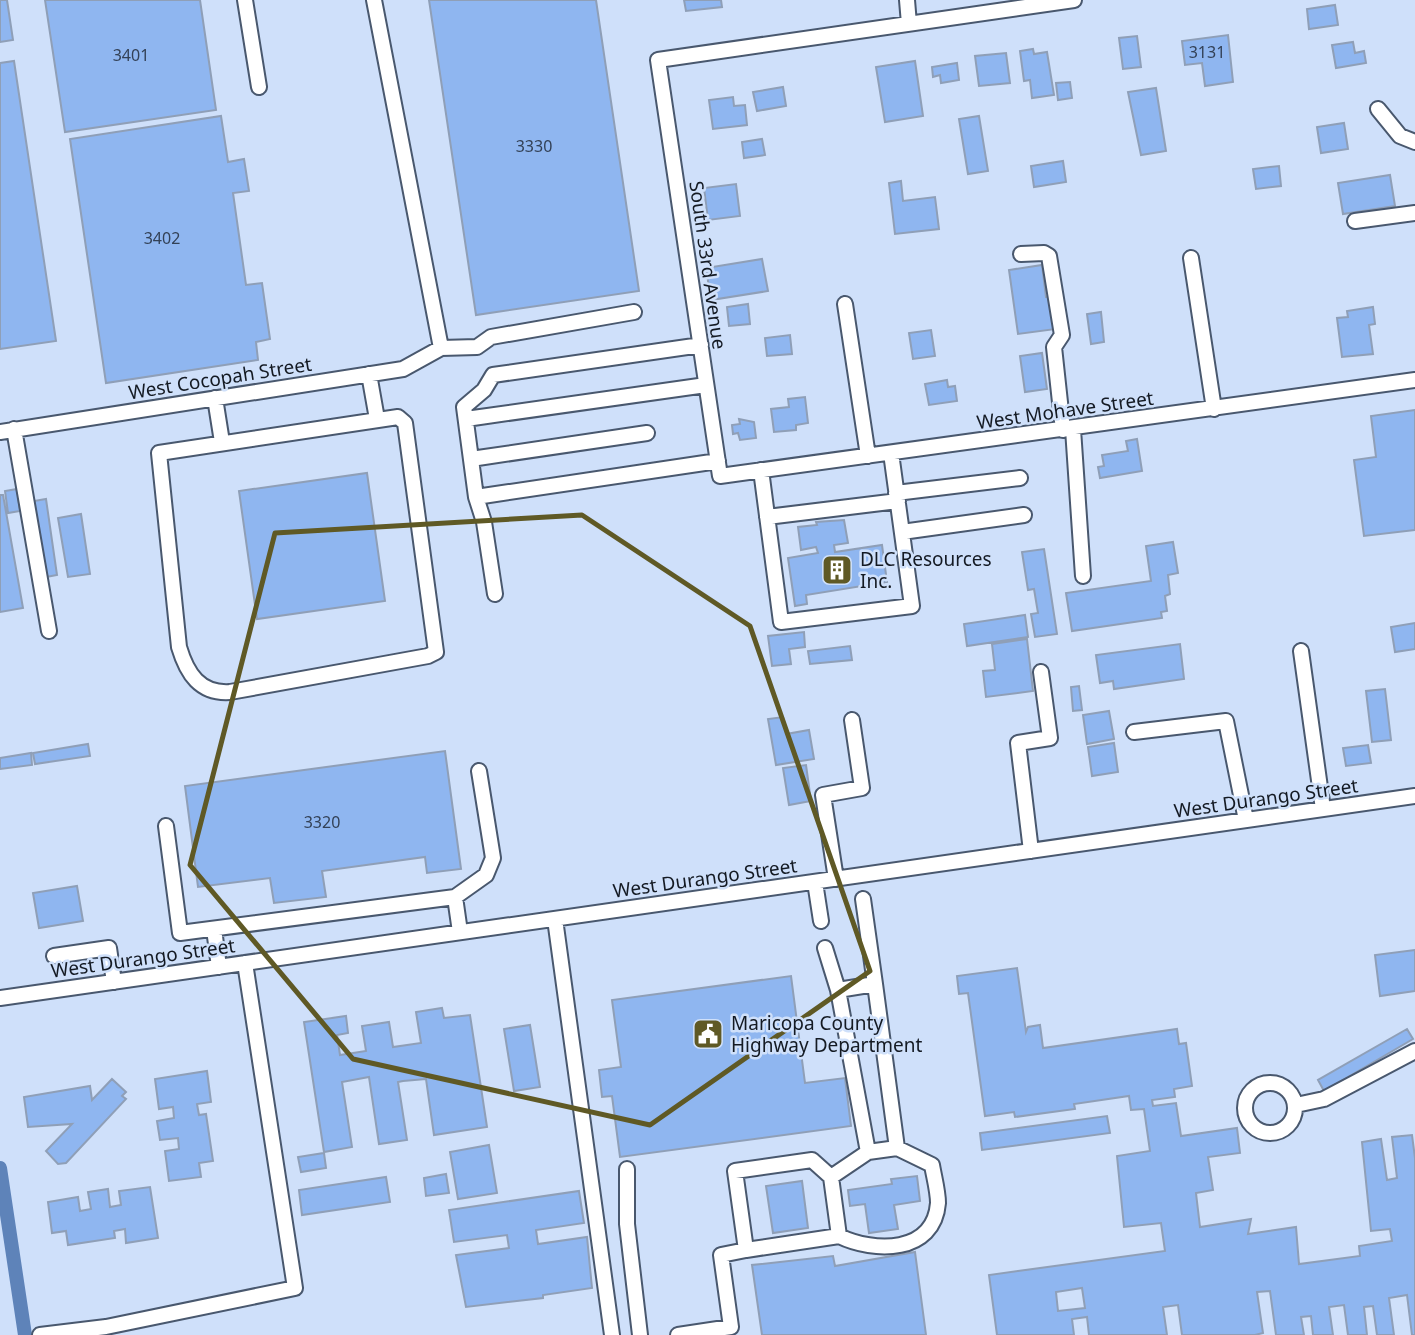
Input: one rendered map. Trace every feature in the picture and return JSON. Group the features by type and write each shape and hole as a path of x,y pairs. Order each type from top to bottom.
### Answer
{"street":[{"path":"245,0 259,87"},
{"path":"373,0 441,348 477,347 491,337 634,312"},
{"path":"907,0 909,24 1016,4 1074,0"},
{"name":"South 33rd Avenue","path":"719,468 658,60 909,24"},
{"path":"1378,109 1400,136 1415,142"},
{"path":"1355,221 1415,213"},
{"path":"1021,254 1044,253 1049,256 1062,335 1054,347 1068,429 1083,576"},
{"path":"1191,258 1214,409"},
{"path":"845,304 868,456"},
{"path":"495,594 464,407 484,390 493,375 701,345"},
{"name":"West Cocopah Street","path":"7,430 403,369 441,348"},
{"path":"369,374 377,419"},
{"name":"West Mohave Street","path":"477,497 719,468 761,470 1415,380"},
{"path":"466,419 706,385"},
{"path":"215,398 222,442"},
{"path":"398,417 405,423 436,652 428,656 222,692 202,687 182,657 157,460 162,451 377,419 398,417"},
{"path":"7,430 49,631"},
{"path":"471,459 647,433"},
{"path":"761,470 781,622 912,606 891,453"},
{"path":"767,517 1020,478"},
{"path":"902,532 1024,515"},
{"path":"1301,651 1323,809"},
{"path":"1031,851 1018,743 1050,738 1041,672"},
{"path":"836,879 823,795 862,788 852,720"},
{"path":"1134,732 1226,722 1246,820"},
{"path":"166,826 180,933 455,897 486,875 493,858 479,771"},
{"name":"West Durango Street","path":"0,998 1415,796"},
{"path":"815,882 821,921"},
{"path":"455,897 460,932"},
{"path":"863,899 897,1148"},
{"path":"555,919 612,1335"},
{"path":"214,929 219,967"},
{"path":"54,956 108,948 114,982"},
{"path":"825,948 838,990 868,1152"},
{"path":"40,1335 106,1326 295,1288 245,963"},
{"path":"838,990 875,984"},
{"path":"1296,1105 1324,1099 1415,1051"},
{"path":"678,1335 732,1327 721,1255 839,1236 859,1245 890,1247 918,1240 932,1227 938,1202 932,1165 897,1148 868,1152 831,1177"},
{"path":"746,1250 735,1171 812,1160 831,1177 839,1236"},
{"path":"627,1169 627,1224 640,1335"}],"highlighted area":[{"path":"582,515 750,626 870,971 650,1125 353,1059 190,865 275,533"}],"building":[{"path":"0,0 7,0 13,40 0,42"},
{"path":"45,0 200,0 216,110 65,132"},
{"path":"429,0 596,0 639,291 476,315"},
{"path":"684,0 721,0 722,7 686,11"},
{"path":"1335,5 1338,25 1309,29 1307,9"},
{"path":"1228,35 1233,82 1205,86 1202,63 1185,65 1182,41"},
{"path":"1137,36 1141,67 1123,69 1119,38"},
{"path":"1353,42 1355,53 1364,51 1366,63 1336,68 1332,45"},
{"path":"1033,49 1034,54 1047,52 1054,95 1032,98 1030,80 1024,81 1020,51"},
{"path":"1006,53 1010,83 979,86 975,56"},
{"path":"14,61 56,341 0,349 0,63"},
{"path":"915,61 923,116 885,122 876,67"},
{"path":"957,63 959,80 941,83 940,75 933,77 932,67"},
{"path":"1070,82 1072,98 1058,100 1056,83"},
{"path":"783,87 786,106 757,111 753,92"},
{"path":"1156,88 1166,151 1141,155 1128,92"},
{"path":"733,97 734,106 745,105 747,125 713,129 709,100"},
{"path":"221,116 228,162 244,159 249,191 233,193 246,285 262,283 270,339 256,342 258,360 106,383 70,139"},
{"path":"979,116 988,171 968,174 959,119"},
{"path":"1344,123 1348,149 1321,153 1317,127"},
{"path":"762,139 765,155 744,158 742,142"},
{"path":"1063,161 1066,182 1034,187 1031,166"},
{"path":"1279,166 1281,186 1256,189 1253,169"},
{"path":"1390,175 1395,206 1343,214 1338,183"},
{"path":"901,181 903,201 935,197 939,229 895,234 889,183"},
{"path":"736,184 740,216 708,220 704,188"},
{"path":"762,259 768,291 711,300 706,268"},
{"path":"1042,265 1046,297 1052,297 1056,329 1018,334 1009,270"},
{"path":"748,304 750,324 729,326 727,307"},
{"path":"1373,307 1375,324 1369,325 1373,354 1342,357 1337,318 1348,317 1347,311"},
{"path":"1101,312 1104,342 1091,344 1087,314"},
{"path":"931,330 935,356 913,359 909,333"},
{"path":"790,335 792,354 767,356 765,338"},
{"path":"1042,353 1047,389 1025,392 1020,356"},
{"path":"947,380 948,387 955,386 957,401 929,405 925,384"},
{"path":"805,397 808,423 796,425 796,430 774,432 771,409 789,407 788,399"},
{"path":"1415,410 1415,530 1364,536 1354,460 1376,457 1371,416"},
{"path":"739,419 754,422 756,438 740,440 738,433 733,434 732,425 740,424"},
{"path":"1137,439 1142,471 1100,478 1098,467 1104,466 1102,455 1128,451 1126,441"},
{"path":"367,473 385,601 257,619 239,491"},
{"path":"17,489 20,511 8,513 5,491"},
{"path":"0,495 3,495 23,608 0,612"},
{"path":"46,499 57,575 46,577 34,501"},
{"path":"81,514 90,574 68,577 58,518"},
{"name":"DLC Resources Inc.","path":"844,520 848,543 834,545 835,552 882,545 887,582 806,595 807,604 795,606 788,558 818,553 816,547 801,550 798,527 817,525 816,522"},
{"path":"1173,542 1178,573 1168,575 1170,594 1165,596 1167,611 1161,612 1162,618 1072,631 1066,593 1151,581 1146,546"},
{"path":"1044,549 1057,634 1035,637 1031,614 1038,613 1034,589 1028,590 1022,552"},
{"path":"1025,615 1028,637 967,646 964,624"},
{"path":"1415,623 1415,649 1395,652 1391,627"},
{"path":"804,632 805,647 789,649 791,664 772,666 768,636"},
{"path":"1027,639 1033,691 986,697 983,671 995,670 992,644"},
{"path":"1180,644 1184,679 1114,689 1113,681 1100,683 1096,655"},
{"path":"850,646 852,660 810,664 808,651"},
{"path":"1079,686 1082,710 1073,711 1071,687"},
{"path":"1385,689 1391,740 1372,742 1366,691"},
{"path":"1109,711 1114,739 1087,744 1083,715"},
{"path":"783,717 786,734 809,730 814,759 776,765 768,719"},
{"path":"1114,743 1118,772 1092,776 1088,747"},
{"path":"88,744 90,756 35,764 33,753"},
{"path":"1368,745 1371,763 1346,766 1343,748"},
{"path":"445,751 461,869 427,873 425,857 322,871 326,897 274,903 270,878 198,887 185,786"},
{"path":"31,753 32,765 0,769 0,758"},
{"path":"806,765 811,801 789,805 783,768"},
{"path":"77,886 83,921 39,928 33,893"},
{"path":"1415,950 1415,991 1380,996 1375,955"},
{"path":"1017,968 1026,1032 1028,1027 1040,1025 1043,1048 1177,1029 1179,1044 1186,1043 1192,1086 1174,1089 1175,1097 1152,1100 1153,1106 1176,1103 1181,1136 1237,1128 1240,1153 1208,1157 1213,1190 1196,1193 1200,1227 1251,1219 1248,1234 1296,1227 1299,1264 1360,1256 1359,1246 1392,1241 1390,1229 1371,1231 1362,1142 1381,1139 1387,1180 1397,1178 1392,1137 1412,1135 1415,1158 1415,1335 1412,1335 1407,1295 1389,1298 1394,1335 1377,1335 1373,1306 1364,1307 1367,1335 1348,1335 1344,1305 1329,1307 1333,1335 1313,1335 1311,1316 1301,1317 1304,1335 1276,1335 1270,1291 1257,1292 1263,1333 1255,1335 1182,1335 1178,1305 1163,1307 1167,1335 1089,1335 1087,1317 1072,1319 1074,1335 997,1335 989,1275 1165,1251 1161,1223 1124,1227 1117,1156 1150,1151 1144,1109 1131,1110 1129,1096 1074,1104 1075,1109 1015,1117 1014,1112 985,1116 968,993 959,994 957,976","holes":["1082,1288 1085,1308 1058,1311 1056,1292"]},
{"name":"Maricopa County Highway Department","path":"791,976 805,1083 845,1078 851,1126 620,1157 612,1096 602,1097 599,1070 621,1067 612,1000"},
{"path":"442,1008 444,1018 470,1015 487,1127 434,1135 426,1079 403,1081 398,1082 407,1140 379,1144 369,1077 342,1082 352,1147 324,1152 304,1022 346,1016 348,1033 337,1035 340,1055 366,1051 362,1026 389,1022 393,1047 421,1043 416,1012"},
{"path":"530,1025 540,1087 514,1091 504,1029"},
{"path":"1407,1029 1413,1039 1324,1091 1318,1080"},
{"path":"207,1071 211,1102 197,1104 199,1115 206,1114 213,1161 199,1163 201,1177 169,1181 165,1151 179,1149 178,1138 160,1140 157,1121 174,1118 173,1107 159,1109 155,1079"},
{"path":"112,1079 126,1092 122,1096 126,1099 66,1163 58,1164 46,1151 72,1124 28,1127 24,1097 90,1086 92,1100"},
{"path":"1107,1116 1110,1133 982,1150 980,1133"},
{"path":"489,1145 497,1193 458,1199 450,1152"},
{"path":"324,1153 326,1168 301,1172 298,1157"},
{"path":"446,1174 449,1193 426,1196 424,1178"},
{"path":"917,1176 920,1201 894,1205 898,1229 869,1233 865,1204 850,1206 848,1190 892,1184 891,1179"},
{"path":"386,1177 390,1202 302,1215 299,1190"},
{"path":"802,1181 808,1228 773,1233 766,1186"},
{"path":"150,1187 158,1238 126,1243 125,1229 114,1231 115,1238 68,1245 66,1231 52,1233 48,1202 78,1197 80,1211 91,1209 88,1192 108,1189 110,1207 121,1205 119,1191"},
{"path":"579,1191 584,1223 536,1230 538,1244 587,1237 592,1288 543,1295 543,1298 466,1307 456,1255 509,1248 507,1235 454,1242 449,1210"},
{"path":"915,1252 926,1335 762,1335 752,1265 833,1256 835,1266"}],"waterway":[{"path":"0,1168 25,1335"}],"place":[{"name":"DLC Resources Inc.","path":"837,570"},
{"name":"Maricopa County Highway Department","path":"708,1034"}]}
